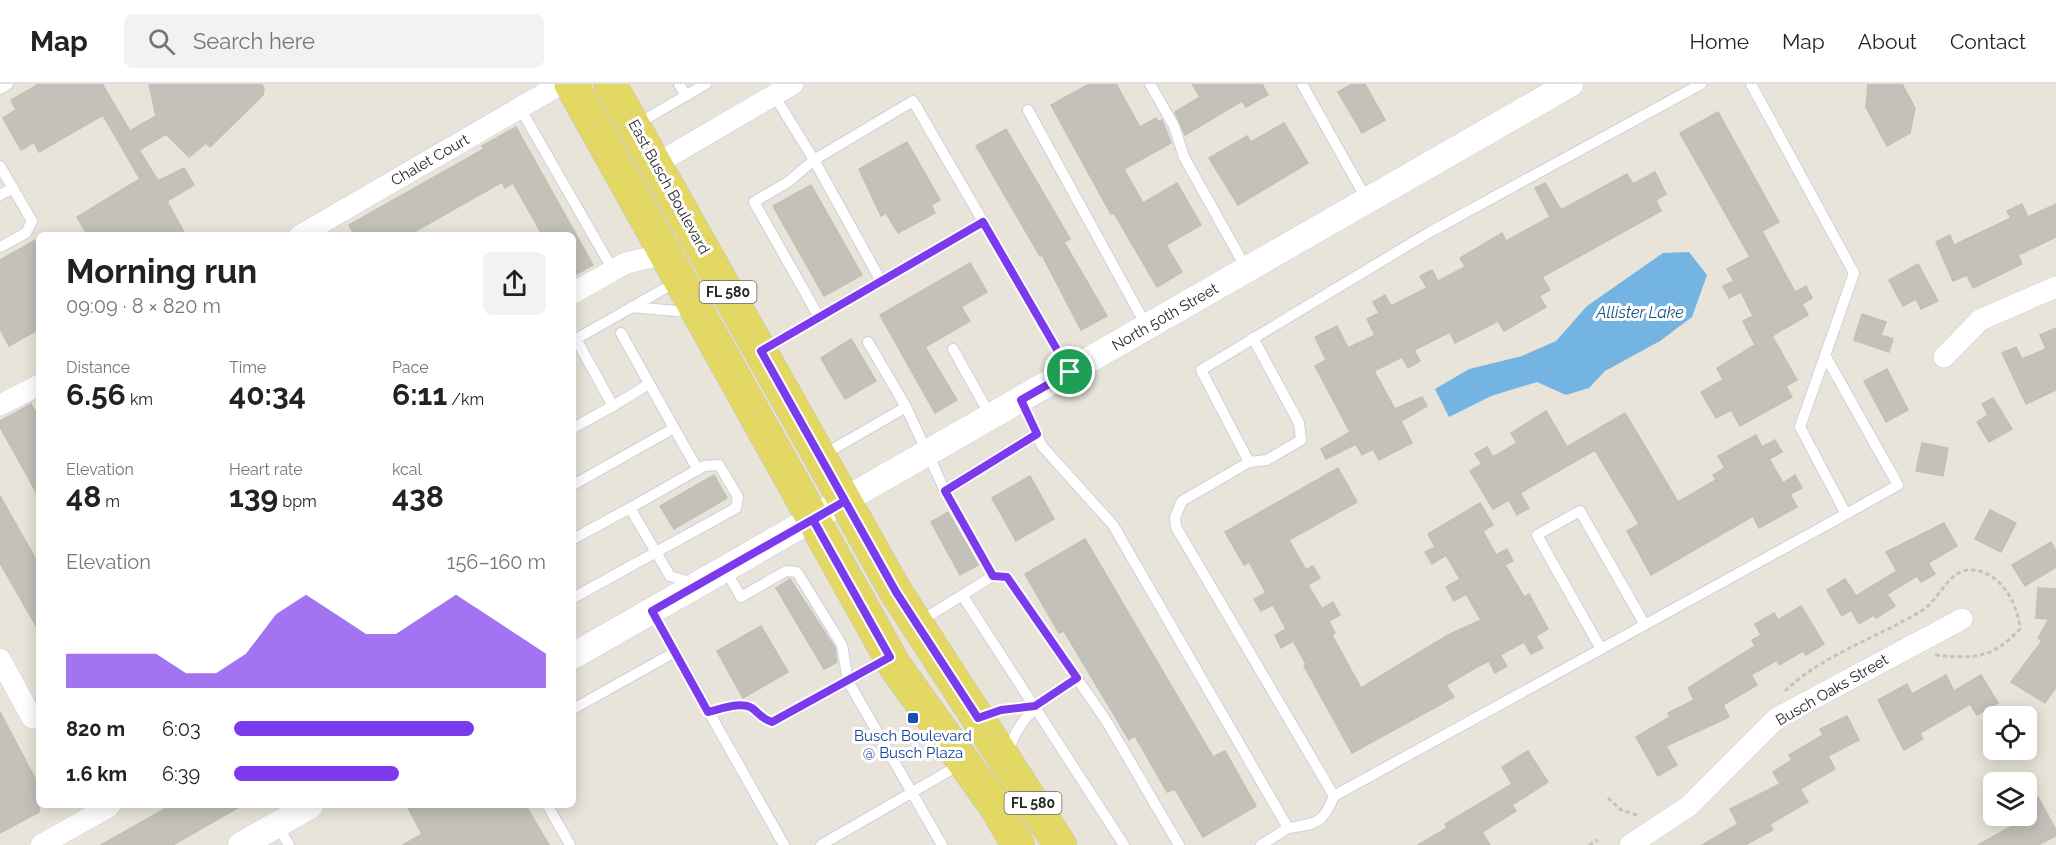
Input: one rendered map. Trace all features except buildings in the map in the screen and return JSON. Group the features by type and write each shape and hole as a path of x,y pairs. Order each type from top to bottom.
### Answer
{"main road":[{"name":"FL 580","path":"571,84 890,657 996,807 1018,845"},
{"name":"East Busch Boulevard","path":"610,84 916,623 1060,845"},
{"path":"996,807 1037,845"}],"street":[{"name":"Chalet Court","path":"306,232 561,84"},
{"path":"656,164 793,84"},
{"name":"North 50th Street","path":"576,654 1570,84"},
{"path":"576,290 626,263 679,279"},
{"path":"1944,357 1980,320 2056,287"},
{"path":"0,405 36,387"},
{"name":"Busch Oaks Street","path":"1630,845 1689,806 1777,718 1962,619"},
{"path":"0,659 32,718 36,716"},
{"path":"41,845 106,808"},
{"path":"241,845 283,835 308,808"}],"lane":[{"path":"0,89 8,84"},
{"path":"679,84 686,96"},
{"path":"634,125 706,84"},
{"path":"1150,84 1174,126 1184,157 1247,270"},
{"path":"1302,84 1367,201"},
{"path":"1249,462 1201,370 1430,232 1701,84"},
{"path":"1751,84 1854,273 1800,428 1846,514"},
{"path":"774,95 814,160 881,281"},
{"path":"819,317 753,202 788,182 814,160 913,101 1070,372"},
{"path":"520,108 613,270"},
{"path":"1028,110 1148,327"},
{"path":"0,166 32,221 26,233 0,248"},
{"path":"0,195 12,188"},
{"path":"761,351 983,222"},
{"path":"576,338 679,279"},
{"path":"630,307 677,311 679,279"},
{"path":"621,333 698,470"},
{"path":"1253,339 1299,423 1300,440 1267,460 1249,462 1182,501 1175,517 1176,527 1334,796"},
{"path":"576,342 613,406"},
{"path":"868,342 906,407 945,491 993,576"},
{"path":"953,349 991,417"},
{"path":"1261,845 1288,828 1311,825 1326,815 1334,796 1898,485 1825,355"},
{"path":"576,426 649,384"},
{"path":"1021,400 1042,446 1113,525 1288,828"},
{"path":"820,457 906,407"},
{"path":"576,482 674,428"},
{"path":"945,491 1037,434"},
{"path":"576,537 704,466 719,465 738,498 736,508 576,596"},
{"path":"630,508 670,576 698,585"},
{"path":"1601,649 1537,535 1580,511 1645,625"},
{"path":"725,569 741,597 786,571 797,572 842,645 848,681 942,845"},
{"path":"916,623 993,576 1007,577 1107,722 1177,842 1165,845"},
{"path":"962,595 1124,845"},
{"path":"652,611 784,845"},
{"path":"576,707 675,652"},
{"path":"708,712 737,705 751,707 763,720 772,722 890,657"},
{"path":"1006,761 1019,728 1035,706 1077,678"},
{"path":"978,718 1001,710 1035,706"},
{"path":"821,845 964,763"},
{"path":"549,808 570,845"}],"path":[{"path":"1589,845 1598,840"}],"water":[{"name":"Allister Lake","path":"1689,252 1707,275 1692,317 1660,341 1605,371 1589,388 1566,395 1537,382 1491,396 1449,417 1435,389 1469,369 1522,356 1556,341 1587,306 1663,253"}],"place":[{"name":"Busch Boulevard @ Busch Plaza","path":"913,718"}],"route":[{"path":"1070,372 983,222 761,351 845,501 813,520 890,657 772,722 763,720 751,707 737,705 708,712 652,611 845,501 896,592 978,718 1001,710 1035,706 1077,678 1007,577 993,576 945,491 1037,434 1021,400 1070,372"}]}
